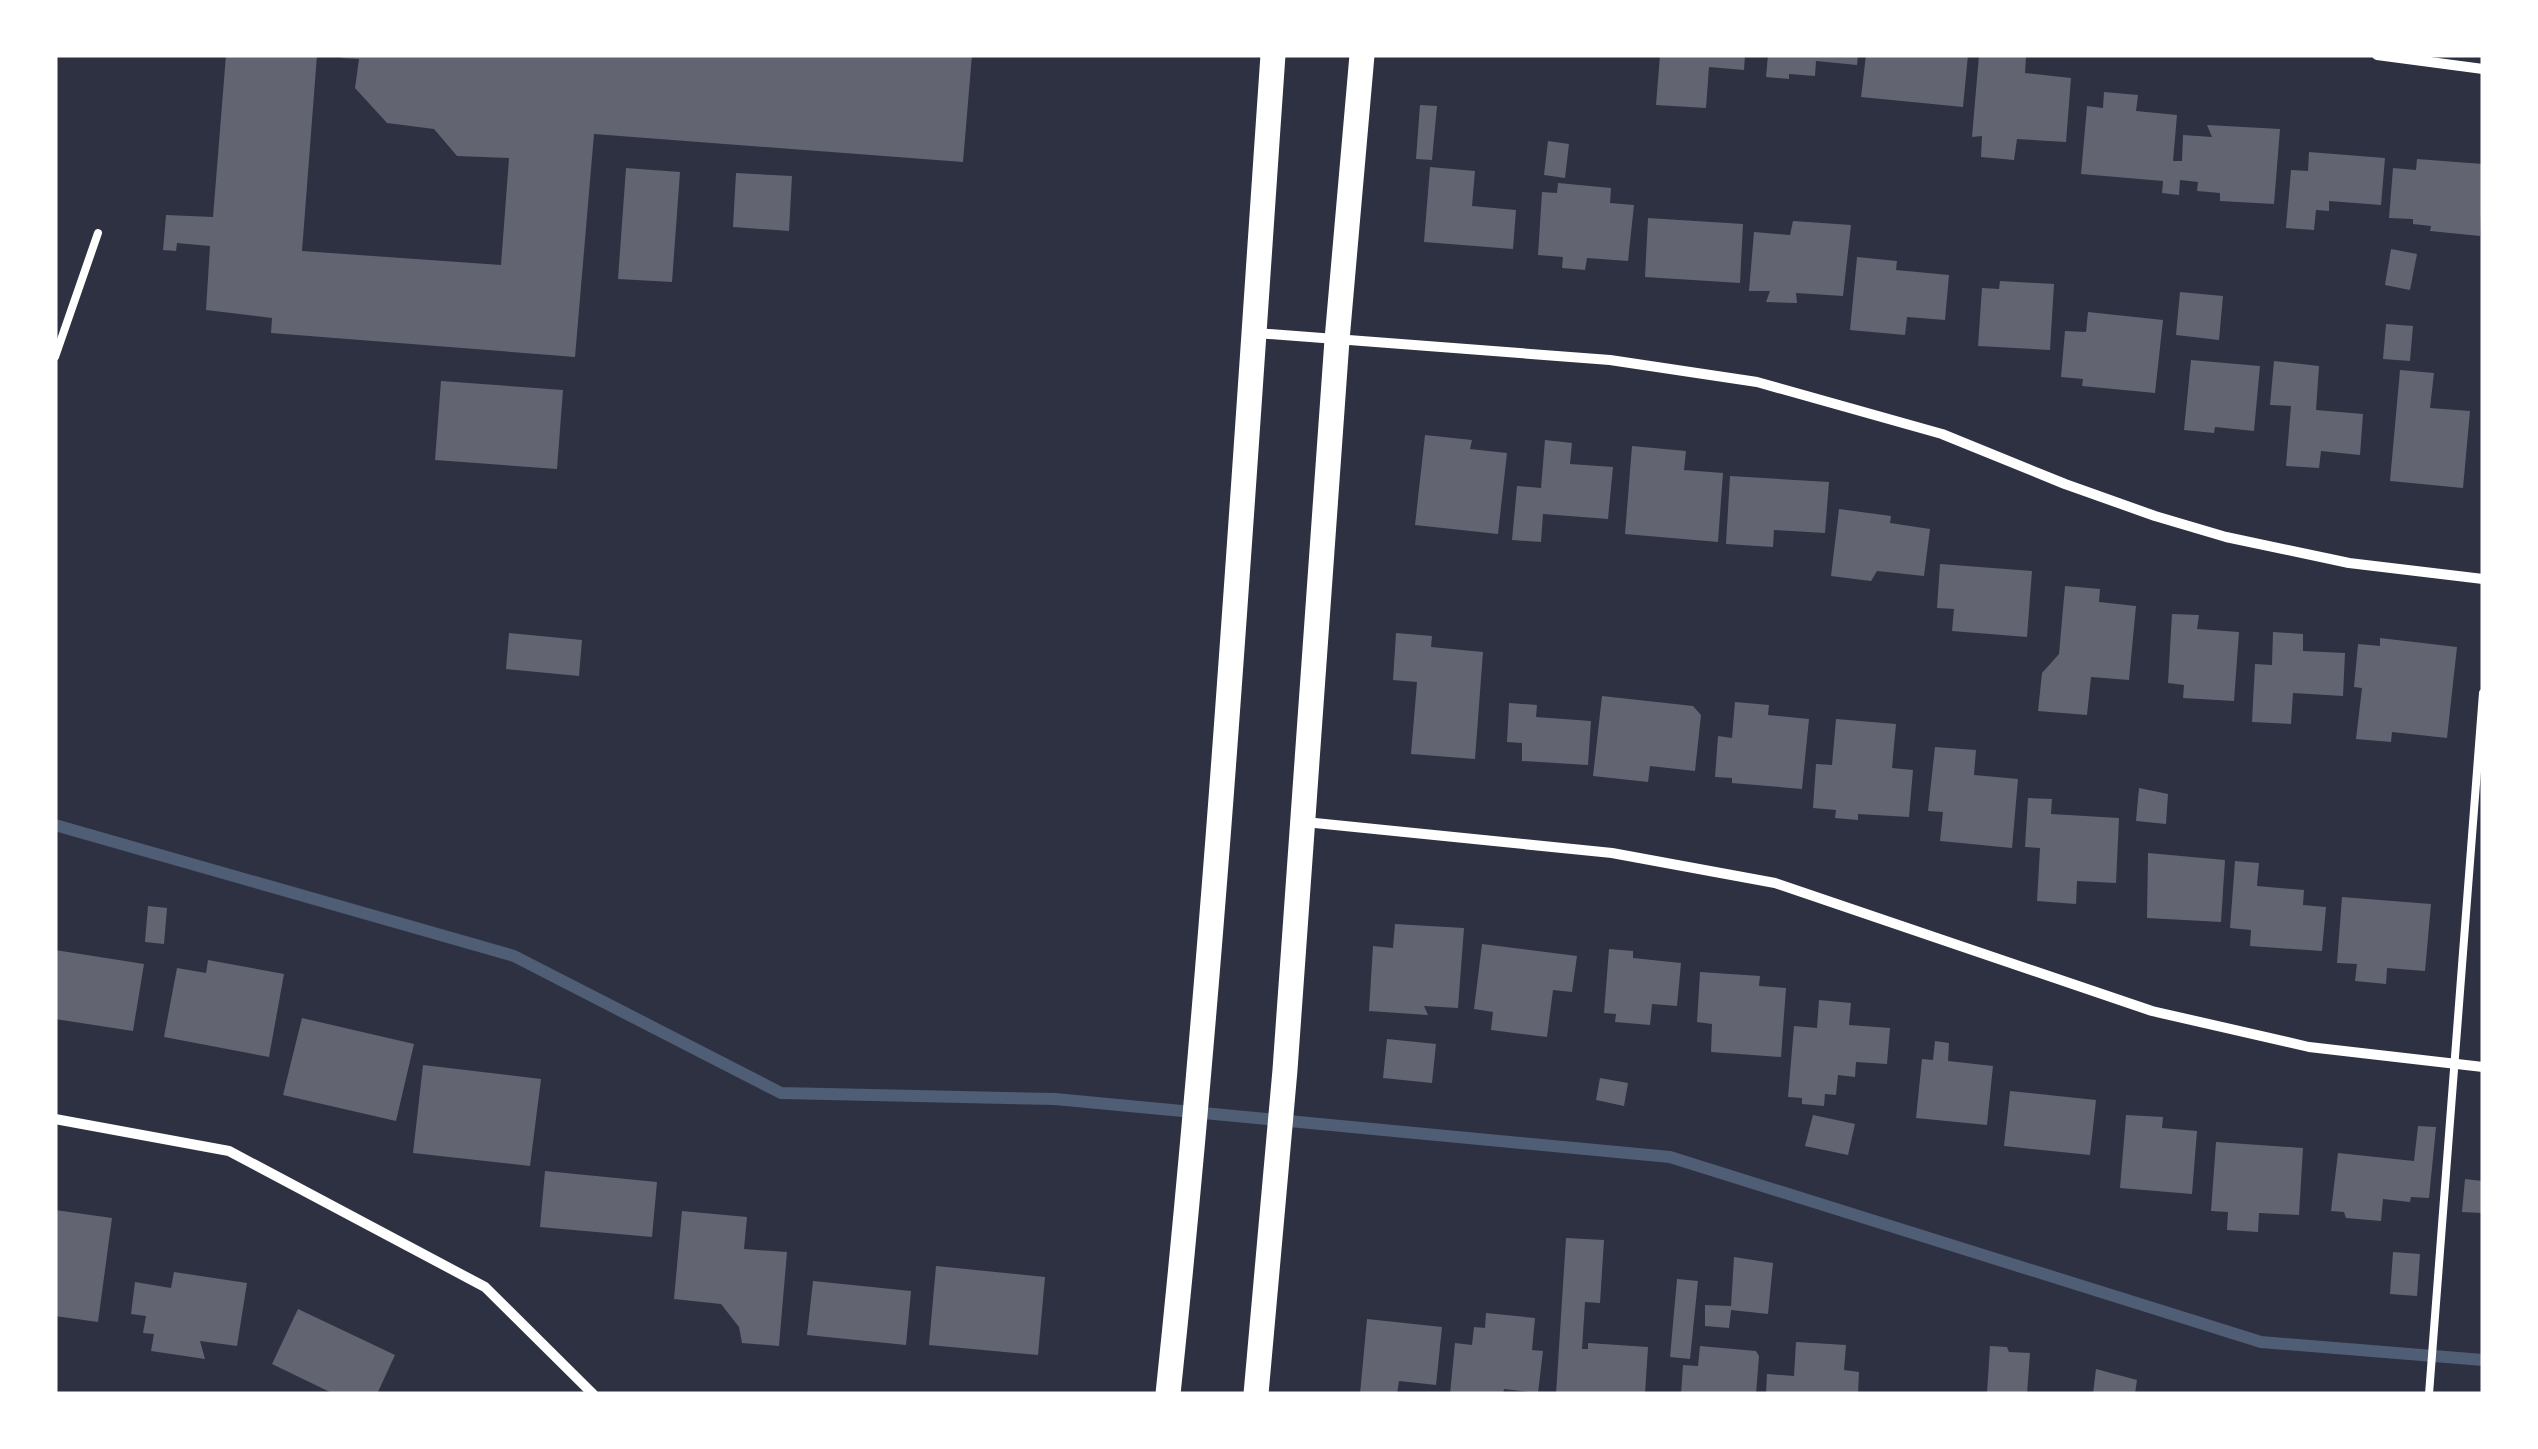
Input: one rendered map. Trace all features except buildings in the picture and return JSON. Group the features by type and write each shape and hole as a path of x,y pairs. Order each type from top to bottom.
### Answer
{"main road":[{"path":"1168,1394 1191,1174 1220,815 1273,55"},
{"path":"1256,1394 1284,1070 1336,340 1362,55"}],"street":[{"path":"2377,55 2483,69"},
{"path":"1254,333 1610,360 1757,382 1942,434 2064,484 2226,536 2349,564 2483,579"},
{"path":"1301,822 1612,853 1775,883 2152,1011 2310,1047 2483,1067"},
{"path":"55,1119 228,1151 485,1287 592,1394"}],"lane":[{"path":"55,357 98,233"},
{"path":"2429,1394 2483,693"}],"waterway":[{"path":"55,825 514,956 781,1093 1055,1099 1670,1157 2261,1342 2483,1360"}]}
